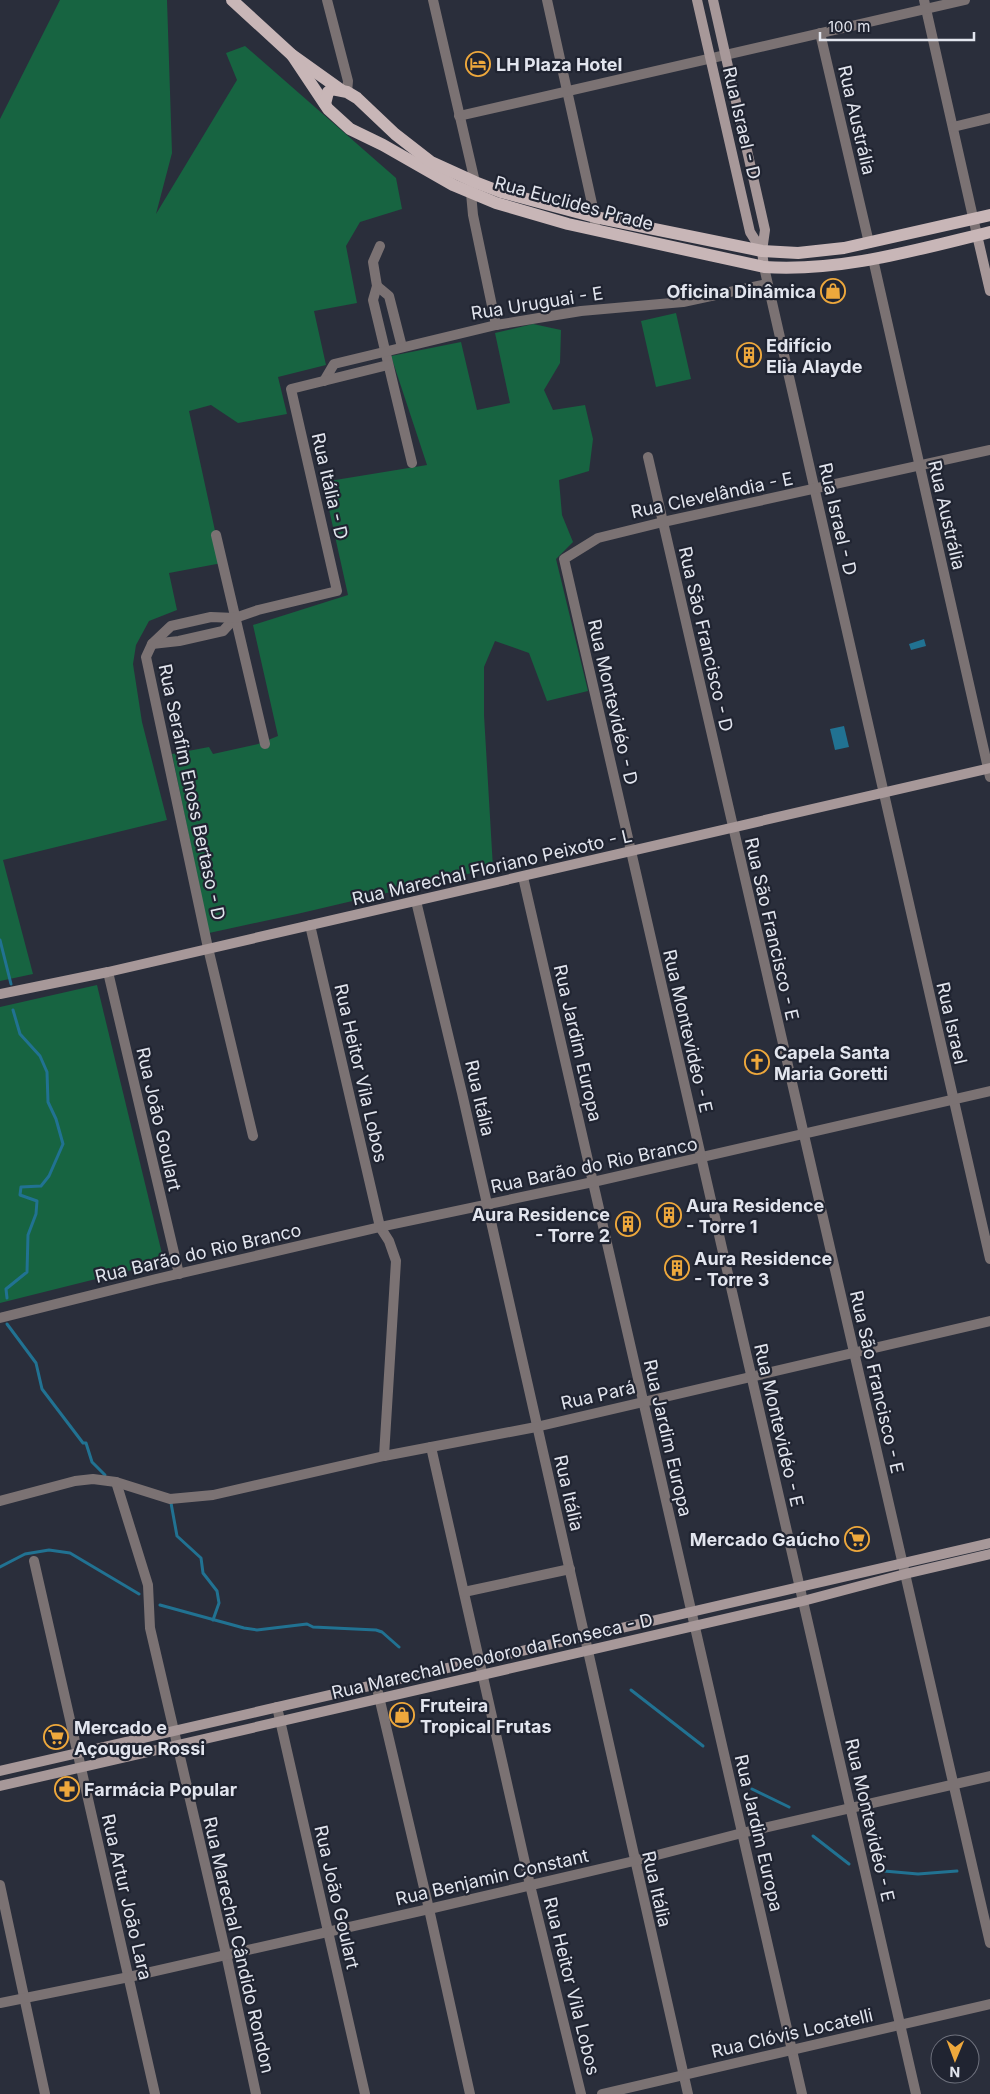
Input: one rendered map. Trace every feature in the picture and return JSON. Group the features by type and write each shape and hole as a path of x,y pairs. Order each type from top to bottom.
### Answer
{"main road":[{"name":"Rua Euclides Prade","path":"232,0 292,55 369,108 395,134 431,162 473,188"},
{"name":"Rua Euclides Prade","path":"292,55 325,104 350,129 453,185 501,192 595,223 764,268"},
{"path":"325,104 328,92 332,89 345,91"},
{"path":"358,132 371,130 376,122 374,114"},
{"path":"762,251 806,252 844,248 990,215"},
{"name":"Rua Euclides Prade","path":"595,223 762,251"},
{"path":"764,268 820,267 873,259 984,234"}],"street":[{"path":"327,0 348,81 345,91"},
{"path":"433,0 473,188 472,215 496,325"},
{"path":"547,0 595,223"},
{"name":"Rua Israel - D","path":"697,0 750,232 762,251"},
{"name":"Rua Israel - D","path":"713,0 765,230 762,251 767,284 884,793"},
{"path":"459,116 820,33 924,4 965,0"},
{"path":"924,4 974,219 984,234 990,290"},
{"name":"Rua Austrália","path":"820,33 869,243"},
{"path":"952,127 990,118"},
{"path":"380,246 372,262 377,286 373,300 412,463"},
{"name":"Rua Austrália","path":"873,259 989,771"},
{"name":"Rua Uruguai - E","path":"324,381 334,364 496,325 581,311 683,302 767,284"},
{"path":"377,286 389,296 402,347"},
{"path":"373,300 389,296"},
{"path":"324,381 388,366"},
{"name":"Rua Itália - D","path":"235,618 258,610 337,591 291,389 324,381"},
{"name":"Rua Clevelândia - E","path":"564,559 598,538 990,450"},
{"name":"Rua São Francisco - D","path":"648,457 732,828"},
{"path":"216,535 265,744"},
{"name":"Rua Montevidéo - D","path":"564,559 630,851"},
{"path":"152,644 171,626 211,617 235,618"},
{"path":"152,644 179,641 223,631 235,618"},
{"name":"Rua Serafim Enoss Bertaso - D","path":"152,644 146,657 150,678 208,948 253,1136"},
{"name":"Rua Marechal Floriano Peixoto - L","path":"0,994 108,972 884,793 989,771"},
{"name":"Rua Israel","path":"884,793 952,1100 990,1259"},
{"name":"Rua São Francisco - E","path":"732,828 990,1943"},
{"name":"Rua Montevidéo - E","path":"630,851 916,2094"},
{"name":"Rua Jardim Europa","path":"523,877 802,2094"},
{"name":"Rua Itália","path":"416,901 570,1569 634,1861 688,2094"},
{"name":"Rua Heitor Vila Lobos","path":"310,925 380,1227 389,1241 396,1260 384,1456"},
{"name":"Rua João Goulart","path":"108,972 179,1274"},
{"name":"Rua Barão do Rio Branco","path":"0,1318 380,1227 701,1158 990,1091"},
{"name":"Rua Pará","path":"0,1501 75,1481 93,1479 116,1482 170,1499 213,1495 384,1456 536,1426 990,1321"},
{"name":"Rua Heitor Vila Lobos","path":"431,1447 530,1885 581,2094"},
{"name":"Rua Marechal Cândido Rondon","path":"116,1482 148,1585 150,1628 226,1954 256,2094"},
{"name":"Rua Marechal Deodoro da Fonseca - D","path":"0,1786 803,1601 904,1568 990,1543"},
{"name":"Rua Marechal Deodoro da Fonseca - D","path":"0,1771 800,1587 990,1554"},
{"name":"Rua Artur João Lara","path":"34,1561 155,2094"},
{"path":"464,1592 570,1569"},
{"path":"376,1684 470,2094"},
{"name":"Rua João Goulart","path":"277,1707 365,2094"},
{"name":"Rua Benjamin Constant","path":"0,2003 129,1977 328,1930 429,1909 634,1861 742,1833 990,1776"},
{"path":"0,1885 46,2094"},
{"name":"Rua Clóvis Locatelli","path":"602,2094 990,2004"}],"green space":[{"path":"60,0 167,0 172,153 156,214 237,80 226,53 245,46 396,178 402,209 360,222 346,246 357,303 314,311 326,365 278,377 287,414 238,423 211,405 189,411 222,563 169,573 177,610 149,621 136,645 133,664 142,722 167,820 3,860 33,974 0,981 0,119"},
{"path":"676,313 691,379 656,387 641,321"},
{"path":"533,324 561,330 560,363 544,390 553,410 585,405 593,439 589,471 559,480 562,515 573,542 556,559 588,691 547,701 529,653 495,641 484,667 484,715 493,868 209,933 172,754 209,747 213,754 258,744 278,736 253,625 348,595 323,482 427,465 391,356 461,342 477,410 510,403 495,333"},
{"path":"97,985 164,1262 0,1303 0,1007"}],"water":[{"path":"924,639 926,646 911,650 909,644"},
{"path":"844,726 849,747 835,750 830,729"}],"waterway":[{"path":"0,940 11,984"},
{"path":"7,1298 6,1289 27,1272 28,1235 36,1214 37,1201 20,1195 21,1187 41,1186 49,1176 63,1144 56,1119 48,1102 47,1072 40,1056 20,1034 13,1010"},
{"path":"7,1324 36,1363 42,1389 83,1443 86,1443 92,1462 105,1475"},
{"path":"171,1503 177,1536 201,1558 203,1573 217,1591 219,1603 213,1620"},
{"path":"0,1567 25,1554 49,1550 70,1553 139,1594"},
{"path":"160,1605 257,1630 307,1624 313,1627 376,1630 382,1632 399,1647"},
{"path":"631,1690 703,1746"},
{"path":"752,1789 789,1807"},
{"path":"813,1836 849,1864"},
{"path":"884,1871 918,1874 957,1871"}],"place":[{"name":"LH Plaza Hotel","path":"478,64"},
{"name":"Oficina Dinâmica","path":"833,291"},
{"name":"Edifício Elia Alayde","path":"749,355"},
{"name":"Capela Santa Maria Goretti","path":"757,1062"},
{"name":"Aura Residence - Torre 1","path":"669,1215"},
{"name":"Aura Residence - Torre 2","path":"628,1224"},
{"name":"Aura Residence - Torre 3","path":"677,1268"},
{"name":"Mercado Gaúcho","path":"857,1539"},
{"name":"Fruteira Tropical Frutas","path":"402,1715"},
{"name":"Mercado e Açougue Rossi","path":"56,1737"},
{"name":"Farmácia Popular","path":"67,1789"}]}
